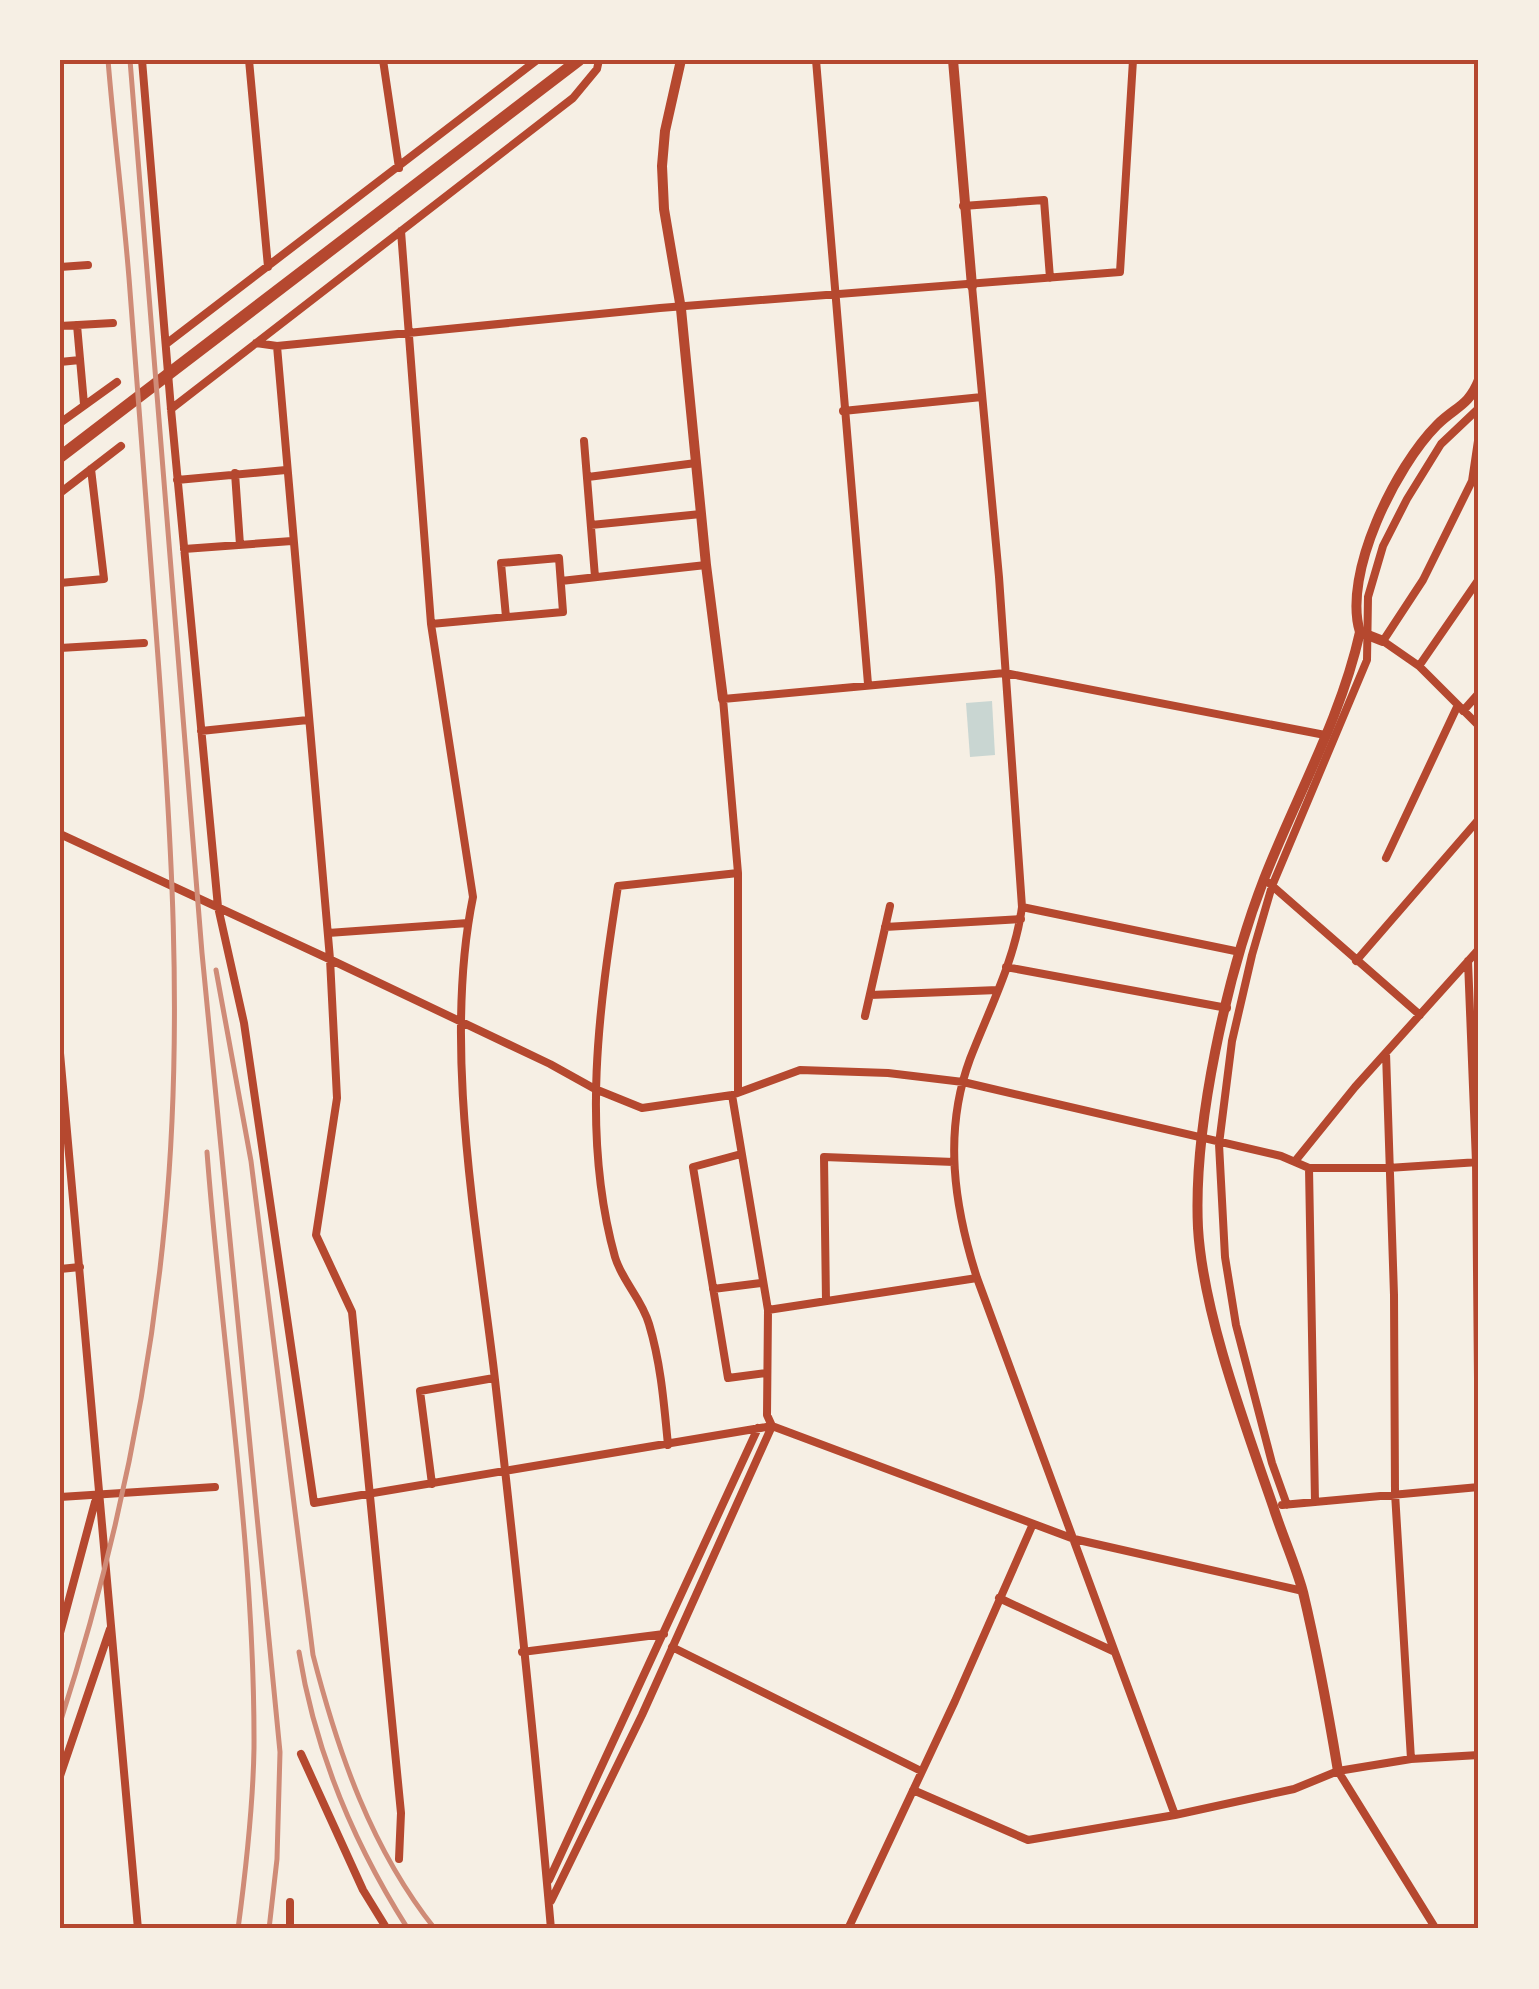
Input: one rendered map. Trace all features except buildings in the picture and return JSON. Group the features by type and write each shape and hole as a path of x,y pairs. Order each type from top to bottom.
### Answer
{"main road":[{"path":"60,457 579,60"}],"street":[{"path":"142,60 170,409 218,907 244,1023 314,1503 772,1426 1032,1526 1302,1591"},
{"path":"249,60 268,267"},
{"path":"384,60 399,168"},
{"path":"166,344 399,168 523,65 537,60"},
{"path":"170,409 572,98 597,68 599,60"},
{"path":"550,1905 772,1426 767,1415 768,1310 741,1154 735,1093 738,873 723,698 681,309 664,209 665,131 681,60"},
{"path":"816,60 842,410 868,684"},
{"path":"953,60 1022,907 1006,967 962,1082 954,1190 977,1278 1176,1815"},
{"path":"256,343 277,346 1120,272 1133,60"},
{"path":"964,206 1044,200 1050,278"},
{"path":"401,232 431,624 473,896 461,1023 468,1154 552,1929"},
{"path":"60,267 88,265"},
{"path":"60,326 113,323"},
{"path":"76,325 84,404"},
{"path":"277,346 328,933 338,1098 316,1235 352,1312 401,1813 399,1860"},
{"path":"60,362 80,360"},
{"path":"1479,380 1479,422"},
{"path":"60,423 117,382"},
{"path":"842,410 982,397"},
{"path":"1476,406 1438,424 1395,483 1364,560 1354,613 1365,634 1383,641 1419,666 1479,726"},
{"path":"1286,1505 1236,1326 1220,1208 1220,1144 1232,1041 1268,882 1362,676 1368,598 1392,526 1441,444 1476,406"},
{"path":"1383,641 1423,580 1476,484 1479,434"},
{"path":"584,441 595,577"},
{"path":"60,493 121,446"},
{"path":"588,477 696,463"},
{"path":"60,583 104,579 91,470"},
{"path":"178,480 286,470"},
{"path":"235,473 240,545"},
{"path":"591,524 701,514"},
{"path":"184,550 292,541"},
{"path":"431,624 563,612 558,558 501,563 506,617"},
{"path":"560,580 706,565"},
{"path":"1419,666 1479,579"},
{"path":"1365,634 1240,952 1202,1140 1198,1184 1202,1256 1214,1320 1302,1591 1323,1680 1338,1771 1435,1927 1424,1929"},
{"path":"60,648 144,642"},
{"path":"723,698 1005,673 1325,735"},
{"path":"1386,858 1460,709 1479,693"},
{"path":"201,731 308,720"},
{"path":"1356,960 1479,819"},
{"path":"60,834 642,1108 735,1093 800,1070 888,1073 962,1082 1296,1160 1310,1168 1478,1162"},
{"path":"668,1445 661,1374 649,1324 616,1259 595,1144 595,1089 618,886 738,873"},
{"path":"1268,882 1420,1015"},
{"path":"865,1016 890,906"},
{"path":"1022,907 1240,952"},
{"path":"886,927 1021,920"},
{"path":"328,933 468,922"},
{"path":"1296,1160 1479,949"},
{"path":"1272,1506 1479,1487 1478,1162 1468,961"},
{"path":"1006,967 1227,1008"},
{"path":"870,995 998,990"},
{"path":"60,1053 138,1929"},
{"path":"1386,1053 1394,1295 1395,1493 1411,1759"},
{"path":"741,1154 693,1166 728,1378 766,1373"},
{"path":"826,1300 824,1157 954,1162"},
{"path":"60,1162 72,1160"},
{"path":"1310,1168 1315,1502"},
{"path":"60,1268 80,1267"},
{"path":"768,1310 977,1278"},
{"path":"713,1289 761,1283"},
{"path":"432,1484 420,1391 494,1378"},
{"path":"548,1880 758,1428"},
{"path":"60,1497 215,1487"},
{"path":"60,1633 98,1493"},
{"path":"848,1929 1032,1526"},
{"path":"999,1598 1113,1651"},
{"path":"60,1776 111,1624"},
{"path":"522,1652 664,1634"},
{"path":"672,1647 921,1770"},
{"path":"301,1754 362,1890 387,1929"},
{"path":"913,1790 1028,1840 1176,1815 1294,1789 1338,1771 1411,1759 1479,1755"},
{"path":"290,1902 290,1929"}],"shaded area":[{"path":"992,701 995,755 970,757 966,703"}],"railway":[{"path":"60,1723 97,1599 139,1412 165,1221 174,1073 166,778 129,278 108,60"},
{"path":"130,60 202,953 280,1752 277,1859 269,1929"},
{"path":"216,970 251,1161 313,1655 359,1798 392,1866 435,1929"},
{"path":"207,1152 244,1524 253,1673 252,1794 238,1929"},
{"path":"299,1652 315,1725 339,1796 370,1864 408,1929"}]}
